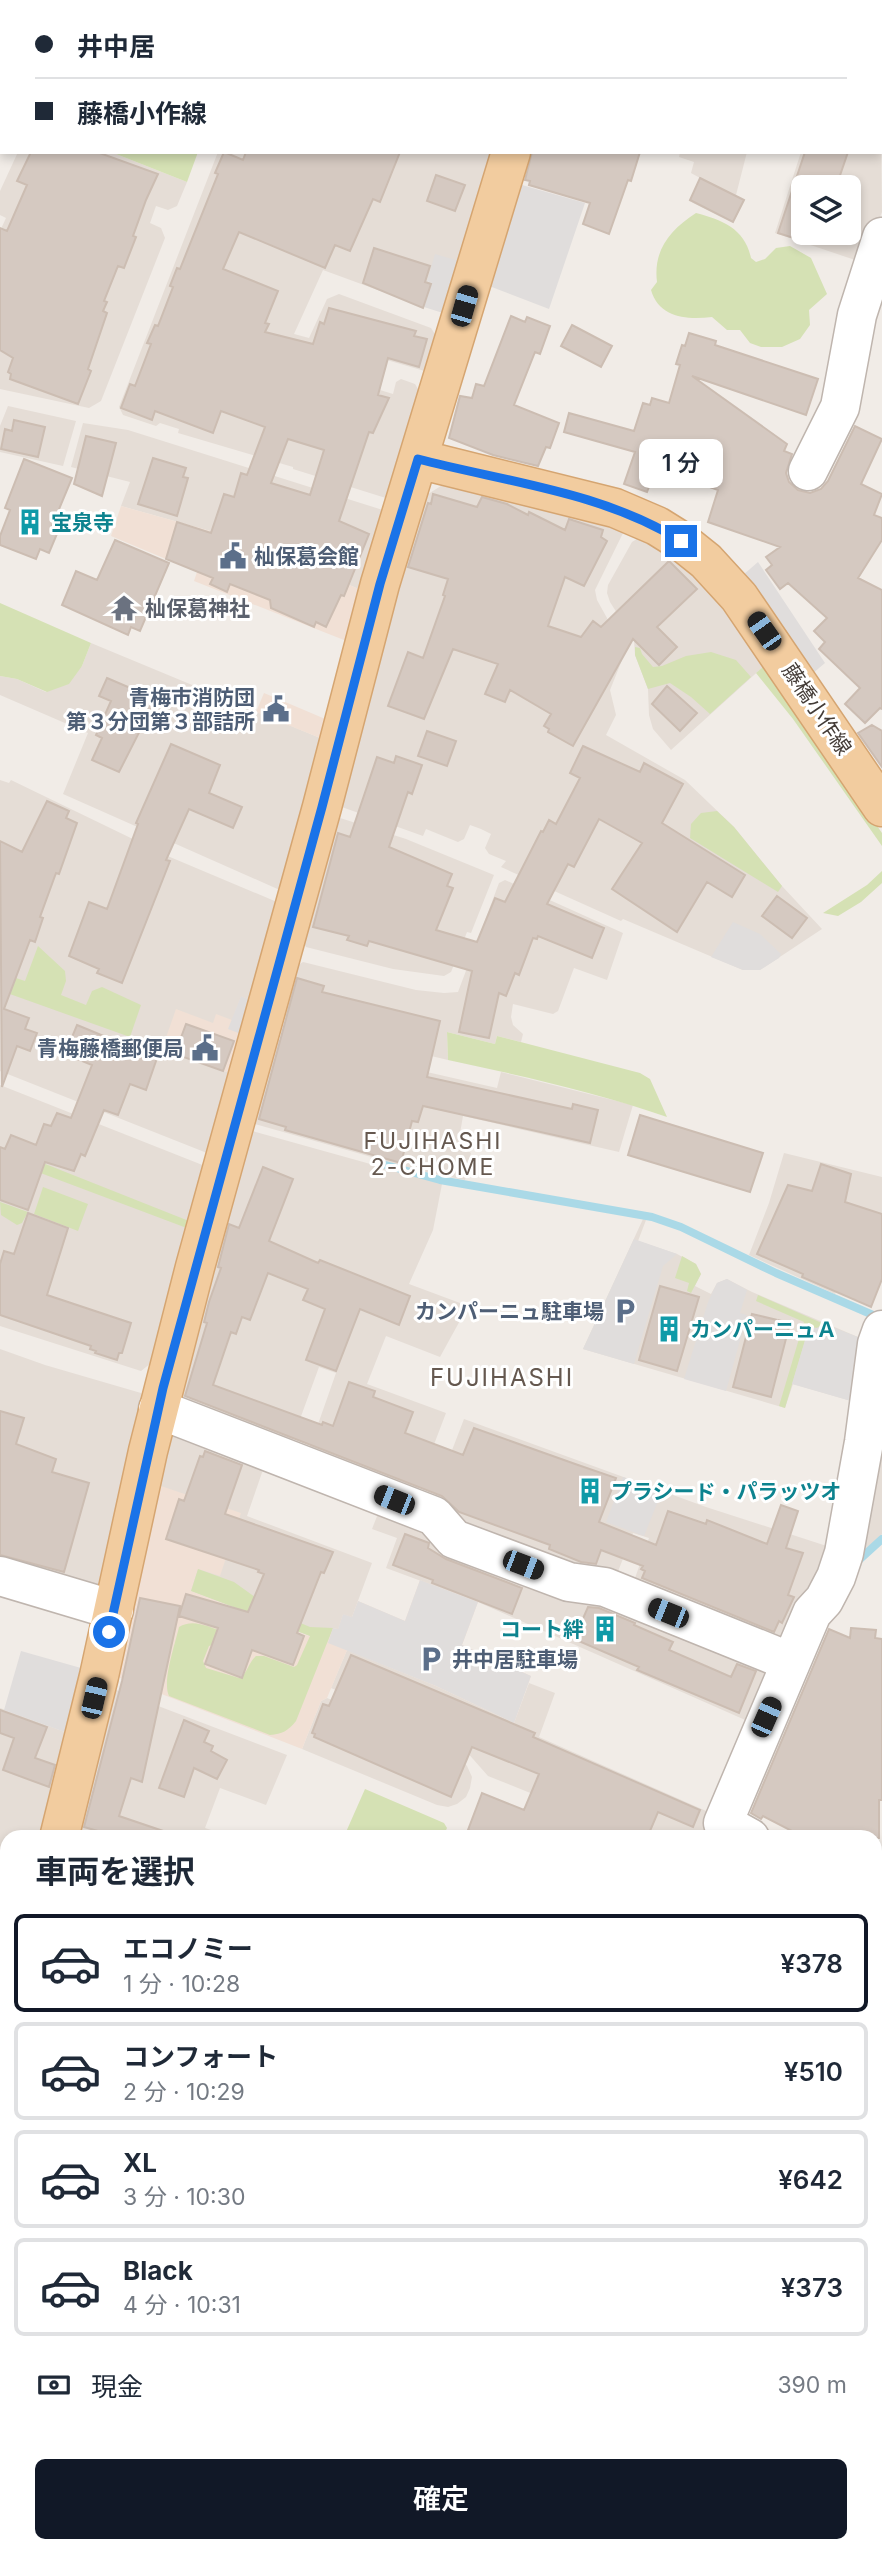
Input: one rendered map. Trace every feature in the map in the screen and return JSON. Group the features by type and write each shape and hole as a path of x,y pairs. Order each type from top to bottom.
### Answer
{"main road":[{"path":"62,1830 158,1409 380,584 510,154"},
{"name":"藤橋小作線","path":"418,459 615,508 657,526 681,541 706,561 739,597 882,807"}],"street":[{"path":"807,471 840,407 857,315 882,237"},
{"path":"736,1830 723,1823 812,1613 824,1600 844,1553 864,1442 878,1338 882,1330"},
{"path":"158,1409 434,1516 454,1539 569,1583 605,1587 791,1662"},
{"path":"0,1576 114,1610"}],"shaded area":[{"path":"17,154 116,154 187,182 177,206 168,210 156,206 150,223 161,228 165,238 101,401 89,408 0,389 0,231 6,218 0,215 0,191"},
{"path":"217,154 496,154 462,262 427,281 432,283 424,307 323,270 294,334 309,338 327,299 339,294 431,328 438,339 428,372 373,356 383,379 380,390 393,394 396,382 401,379 415,384 421,394 389,499 178,433 179,429 160,423 156,426 123,415 119,407"},
{"path":"680,154 746,154 736,195 745,200 733,223 689,201 700,178 691,173 694,162 679,157"},
{"path":"800,154 881,154 882,212 864,255 855,260 811,245 861,245 861,175 794,175"},
{"path":"515,183 585,203 549,309 484,284"},
{"path":"791,183 791,238 775,233"},
{"path":"435,254 462,262 446,314 424,307 432,283 427,281"},
{"path":"8,406 76,421 63,466 0,452 0,426"},
{"path":"83,423 128,430 386,511 363,591 286,557 221,534 121,506 130,482 71,467"},
{"path":"444,484 571,514 624,531 595,590 597,600 623,652 610,690 616,715 606,735 685,780 734,827 782,886 822,929 760,970 743,970 623,919 621,921 501,867 506,861 489,854 485,848 491,834 481,829 470,825 464,839 458,842 426,829 423,836 339,806 425,496"},
{"path":"121,506 221,534 286,557 363,591 349,642 194,581 197,572 111,536"},
{"path":"640,537 661,549 707,586 765,665 671,750 653,729 649,715 648,689 635,655 634,640 607,593 608,585 632,542"},
{"path":"758,562 825,663 812,674 743,575"},
{"path":"91,643 325,740 282,891 63,794 88,733 0,695 0,676 17,679 46,692 82,666"},
{"path":"264,693 330,721 325,740 256,712"},
{"path":"0,780 9,783 11,780 170,857 277,902 255,1002 232,1020 213,1023 162,1048 235,1075 212,1155 0,1071"},
{"path":"337,817 406,839 494,875 471,933 467,932 451,972 444,976 393,969 306,947 302,940"},
{"path":"505,880 623,933 607,980 574,968 558,1011 553,1014 513,1004 511,1017 513,1025 523,1034 521,1042 497,1036 495,1044 447,1032 448,1060 364,1040 283,1016 295,967 303,962 416,990 458,992 499,883"},
{"path":"733,922 760,934 781,954 779,958 760,970 743,970 711,957"},
{"path":"241,996 255,1002 235,1075 162,1049 176,1009 213,1023 216,1014 232,1020"},
{"path":"241,996 255,1002 246,1036 228,1029"},
{"path":"288,1035 405,1067 497,1088 501,1072 633,1105 619,1152 463,1116 459,1139 462,1146 471,1153 465,1180 421,1171 251,1123 274,1043"},
{"path":"0,1085 205,1166 156,1359 141,1371 0,1326"},
{"path":"249,1130 442,1184 433,1230 409,1284 468,1306 440,1357 386,1336 367,1384 446,1413 417,1489 315,1459 310,1447 336,1373 319,1367 292,1441 175,1398"},
{"path":"784,1153 882,1177 882,1241 853,1251 835,1294 749,1255"},
{"path":"643,1219 646,1220 638,1241 677,1254 696,1264 701,1274 695,1286 711,1294 717,1283 727,1279 858,1337 858,1403 793,1384 785,1408 583,1349"},
{"name":"カンパーニュ駐車場","path":"634,1239 677,1254 663,1266 634,1364 583,1349"},
{"path":"727,1279 747,1290 740,1313 747,1315 726,1391 684,1379 708,1302 717,1283"},
{"path":"824,1324 858,1337 866,1354 858,1403 792,1384 809,1327 817,1328"},
{"path":"0,1349 141,1393 146,1402 103,1595 0,1571"},
{"path":"464,1419 706,1507 839,1550 787,1637 769,1644 634,1581 649,1538 633,1533 617,1574 605,1579 461,1531 434,1497"},
{"path":"166,1429 266,1461 247,1516 372,1563 352,1617 338,1630 334,1628 328,1643 191,1591 155,1484"},
{"path":"882,1447 882,1534 855,1560"},
{"path":"623,1477 662,1491 644,1536 606,1522"},
{"path":"155,1484 241,1513 220,1576 198,1569 191,1591 327,1643 333,1628 338,1629 343,1614 352,1617 358,1601 405,1621 420,1580 478,1602 462,1645 531,1676 514,1723 436,1686 347,1650 327,1698 321,1701 302,1749 118,1677"},
{"path":"381,1506 761,1661 770,1681 752,1723 478,1602 386,1568 397,1538 372,1529"},
{"name":"井中居駐車場","path":"420,1580 478,1602 462,1645 531,1676 514,1723 436,1686 328,1643 333,1628 338,1629 343,1614 352,1617 358,1601 405,1621"},
{"path":"347,1650 436,1686 514,1723 529,1683 555,1693 539,1737 713,1814 706,1830 623,1830 488,1776 458,1742 331,1688"},
{"path":"21,1651 88,1670 73,1735 4,1710"},
{"path":"111,1688 287,1755 266,1805 220,1788 205,1828 211,1830 75,1830"},
{"path":"327,1698 448,1749 458,1756 472,1777 466,1797 448,1807 437,1805 302,1749 321,1701"},
{"path":"0,1708 73,1735 47,1830 0,1830"}],"green space":[{"path":"116,154 197,154 187,182"},
{"path":"696,213 731,227 744,240 751,258 756,262 765,259 776,248 790,246 811,258 827,294 809,310 810,325 800,339 782,347 761,347 750,343 740,330 727,330 712,317 684,317 667,312 660,306 651,290 657,282 656,271 661,251 678,226"},
{"path":"0,603 91,643 82,666 69,684 47,692 17,679 0,676"},
{"path":"635,647 640,648 653,667 686,656 711,652 736,660 751,677 710,714 670,683 648,689 635,655"},
{"path":"765,665 882,833 882,846 793,719 756,673"},
{"path":"717,811 734,827 782,886 778,892 690,838 691,824 701,813"},
{"path":"882,871 882,883 861,902 838,916 823,913 867,885"},
{"path":"38,946 65,971 66,981 61,995 86,1005 92,991 102,987 141,1005 130,1037 7,993 13,977 25,981"},
{"path":"447,1032 495,1044 497,1036 640,1073 650,1079 667,1117 586,1092 448,1060"},
{"path":"10,1150 194,1223 192,1230 6,1160"},
{"path":"43,1187 88,1204 78,1231 34,1214"},
{"path":"0,1202 28,1212 22,1223 17,1225 1,1215"},
{"path":"682,1256 696,1264 701,1274 691,1293 687,1291 689,1283 675,1278"},
{"path":"758,1295 824,1324 817,1328 809,1327 785,1408 779,1406 804,1322 756,1301"},
{"path":"198,1569 234,1582 279,1614 310,1627 333,1628 296,1721 284,1731 270,1735 169,1696 167,1681 170,1663 179,1627 184,1624 201,1624 224,1632 218,1643 209,1646 203,1661 206,1668 239,1678 256,1656 264,1656 294,1667 310,1636 191,1591"},
{"path":"365,1789 444,1823 447,1828 446,1830 347,1830"}],"building":[{"path":"30,154 103,154 158,174 146,200 124,268 118,266 104,301 107,302 103,311 107,313 88,369 91,371 78,404 10,379 11,374 8,372 13,358 0,350 0,228 7,231 27,185 17,181"},
{"path":"223,154 243,160 245,154 399,154 380,202 373,199 350,251 335,245 325,268 239,232 223,269 278,291 265,323 269,324 265,332 313,344 320,322 324,324 329,308 416,331 414,336 427,339 419,367 388,358 378,395 389,398 373,433 369,432 339,521 369,534 344,596 341,595 326,627 316,622 314,627 271,608 270,600 230,584 227,592 210,584 213,578 166,559 177,522 211,533 224,494 234,497 241,473 247,475 265,427 221,411 213,433 155,411 152,420 121,408 130,384 135,386 151,344 147,343 155,325 158,326 173,287 170,286 177,268 180,269 218,174 215,173","holes":["288,439 324,450 310,495 271,483"]},
{"path":"532,154 639,154 609,234 583,224 590,203 529,185 530,181 525,180"},
{"path":"804,154 847,154 840,175 797,175"},
{"path":"436,175 465,185 455,211 427,201"},
{"path":"700,178 744,200 733,222 690,200"},
{"path":"791,194 791,237 778,233"},
{"path":"374,248 430,266 425,282 431,284 423,308 363,283"},
{"path":"511,316 525,322 527,317 550,326 540,354 535,352 514,405 559,423 550,448 546,447 538,466 493,455 449,438 460,396 472,398 476,384 484,386"},
{"path":"572,325 612,346 601,367 561,346"},
{"path":"689,333 716,341 715,345 818,379 806,415 692,376 787,444 784,451 792,454 786,473 789,482 798,490 810,493 821,489 828,481 855,426 882,439 861,484 882,494 874,515 882,518 882,540 858,578 882,590 882,709 865,723 845,704 860,688 819,649 825,642 814,631 827,618 788,583 780,589 766,570 772,565 766,557 780,547 708,522 718,490 663,470 659,481 652,479 647,492 624,484 635,452 564,432 569,413 634,431 643,403 650,405 652,398 669,403 680,365 676,364"},
{"path":"14,420 45,427 38,457 1,449 5,429 12,431"},
{"path":"86,436 116,443 102,496 74,484"},
{"path":"153,458 186,468 183,477 188,478 177,516 138,504"},
{"path":"24,459 72,478 52,526 59,529 49,553 40,549 36,559 0,545 0,536 10,510 5,508"},
{"path":"433,494 477,507 482,497 507,504 528,515 529,512 565,530 569,519 603,530 601,537 607,541 584,586 565,577 548,626 581,637 593,621 601,627 669,561 697,589 657,627 677,647 659,665 633,639 573,746 548,732 549,729 544,726 551,714 510,690 505,702 485,694 498,664 453,649 424,719 388,706 408,652 423,658 445,596 443,595 448,579 408,567"},
{"path":"115,540 169,563 140,631 131,627 128,635 62,605 76,571 97,580"},
{"path":"107,678 156,699 119,772 92,760 102,738 96,735 111,701 99,696"},
{"path":"667,686 697,713 680,731 652,704"},
{"path":"872,725 882,731 882,767 858,733"},
{"path":"427,731 456,741 447,766 418,756"},
{"path":"171,744 220,765 209,793 242,807 233,828 189,809 166,860 170,861 122,983 97,973 99,969 69,956 89,902 107,909 138,824 136,823"},
{"path":"583,746 640,772 644,763 683,784 662,823 745,875 732,897 707,882 677,932 612,889 642,843 599,819 574,867 568,864 547,904 604,928 592,958 538,936 537,939 533,938 519,975 515,973 506,996 499,993 489,1038 459,1032 472,971 369,941 367,946 347,940 349,936 313,927 338,833 350,837 377,757 394,763 396,756 422,765 412,794 408,792 389,847 452,874 447,886 453,888 436,930 477,942 495,898 505,902 541,831 543,832 549,820 556,824 580,778 570,773"},
{"path":"47,801 69,811 66,818 77,823 40,917 43,918 35,942 30,940 4,1009 29,1018 25,1029 37,1033 30,1051 17,1046 2,1087 0,841 22,852"},
{"path":"777,896 807,918 792,938 762,916"},
{"path":"297,978 324,986 322,992 440,1021 427,1077 572,1109 573,1104 598,1110 590,1143 423,1106 418,1122 412,1121 401,1163 285,1130 286,1127 259,1119"},
{"path":"186,1024 234,1041 223,1071 175,1054"},
{"path":"77,1025 157,1058 146,1090 130,1084 118,1115 104,1110 85,1156 81,1154 74,1171 45,1162 28,1210 0,1200 0,1147 5,1149 11,1135 36,1145 44,1124 51,1126 57,1113 71,1118 92,1065 65,1054"},
{"path":"640,1115 763,1153 750,1192 628,1155"},
{"path":"821,1164 851,1174 845,1202 882,1214 882,1279 871,1307 757,1254 788,1185 812,1191"},
{"path":"263,1167 293,1179 269,1241 318,1263 320,1260 410,1296 399,1325 360,1309 336,1371 306,1360 325,1309 303,1300 308,1289 268,1273 250,1320 242,1317 236,1334 231,1332 213,1385 322,1425 323,1422 333,1426 349,1382 375,1391 373,1397 413,1412 405,1433 463,1455 474,1428 616,1478 599,1522 656,1545 668,1511 706,1524 707,1520 767,1544 781,1505 798,1511 786,1548 803,1553 788,1595 794,1597 782,1623 779,1621 774,1632 642,1578 645,1571 641,1569 643,1566 601,1550 596,1564 581,1562 549,1549 550,1545 459,1512 442,1496 185,1396 207,1323 204,1322 221,1268 218,1267 229,1224 239,1228"},
{"path":"28,1213 68,1228 47,1295 131,1323 122,1353 119,1353 117,1360 95,1353 96,1351 90,1349 91,1346 0,1315 0,1264 4,1251 14,1254"},
{"name":"カンパーニュＡ","path":"660,1286 699,1297 677,1371 639,1360"},
{"path":"752,1314 790,1323 771,1397 733,1387"},
{"path":"0,1411 24,1418 16,1444 56,1459 52,1472 89,1483 64,1572 0,1555"},
{"path":"205,1451 242,1465 225,1514 333,1552 324,1573 321,1572 297,1633 304,1636 293,1665 252,1650 242,1678 205,1664 218,1628 179,1616 186,1594 248,1612 264,1574 166,1539 179,1499 184,1501 200,1456 203,1457"},
{"path":"405,1534 429,1543 428,1548 446,1559 522,1588 512,1614 393,1565"},
{"path":"140,1598 180,1606 142,1782 131,1778 119,1816 160,1830 94,1830 84,1827 122,1681"},
{"path":"588,1607 599,1608 635,1623 634,1625 673,1642 669,1650 731,1677 737,1664 756,1671 739,1713 637,1670 639,1667 574,1639"},
{"path":"851,1628 876,1630 875,1638 882,1639 882,1800 879,1800 879,1830 790,1830 763,1816 761,1819 751,1813 829,1629 850,1638"},
{"path":"351,1655 535,1733 533,1737 700,1810 693,1827 658,1812 650,1830 468,1830 482,1793 524,1810 539,1774 472,1747 451,1797 314,1737 315,1734 312,1733 323,1704 329,1706"},
{"path":"0,1710 47,1727 35,1758 55,1765 49,1787 3,1770 14,1738 0,1733"},
{"path":"184,1720 209,1731 204,1742 213,1746 211,1751 227,1760 217,1779 194,1768 184,1797 159,1788"}],"waterway":[{"path":"382,1164 440,1180 652,1217 681,1227 776,1273 873,1315"},
{"path":"859,1560 882,1539"}],"place":[{"name":"宝泉寺","path":"30,522"},
{"name":"杣保葛会館","path":"233,556"},
{"name":"杣保葛神社","path":"124,608"},
{"name":"青梅市消防団 第３分団第３部詰所","path":"276,709"},
{"name":"青梅藤橋郵便局","path":"205,1048"},
{"name":"カンパーニュ駐車場","path":"625,1311"},
{"name":"カンパーニュＡ","path":"669,1329"},
{"name":"プラシード・パラッツオ","path":"590,1491"},
{"name":"コート絆","path":"605,1629"},
{"name":"井中居駐車場","path":"431,1659"}],"district":[{"name":"FUJIHASHI 2-CHOME","path":"433,1154"},
{"name":"FUJIHASHI","path":"502,1377"}],"route":[{"path":"109,1632 163,1388 322,807 380,584 418,459 615,508 639,517 681,541"}]}
